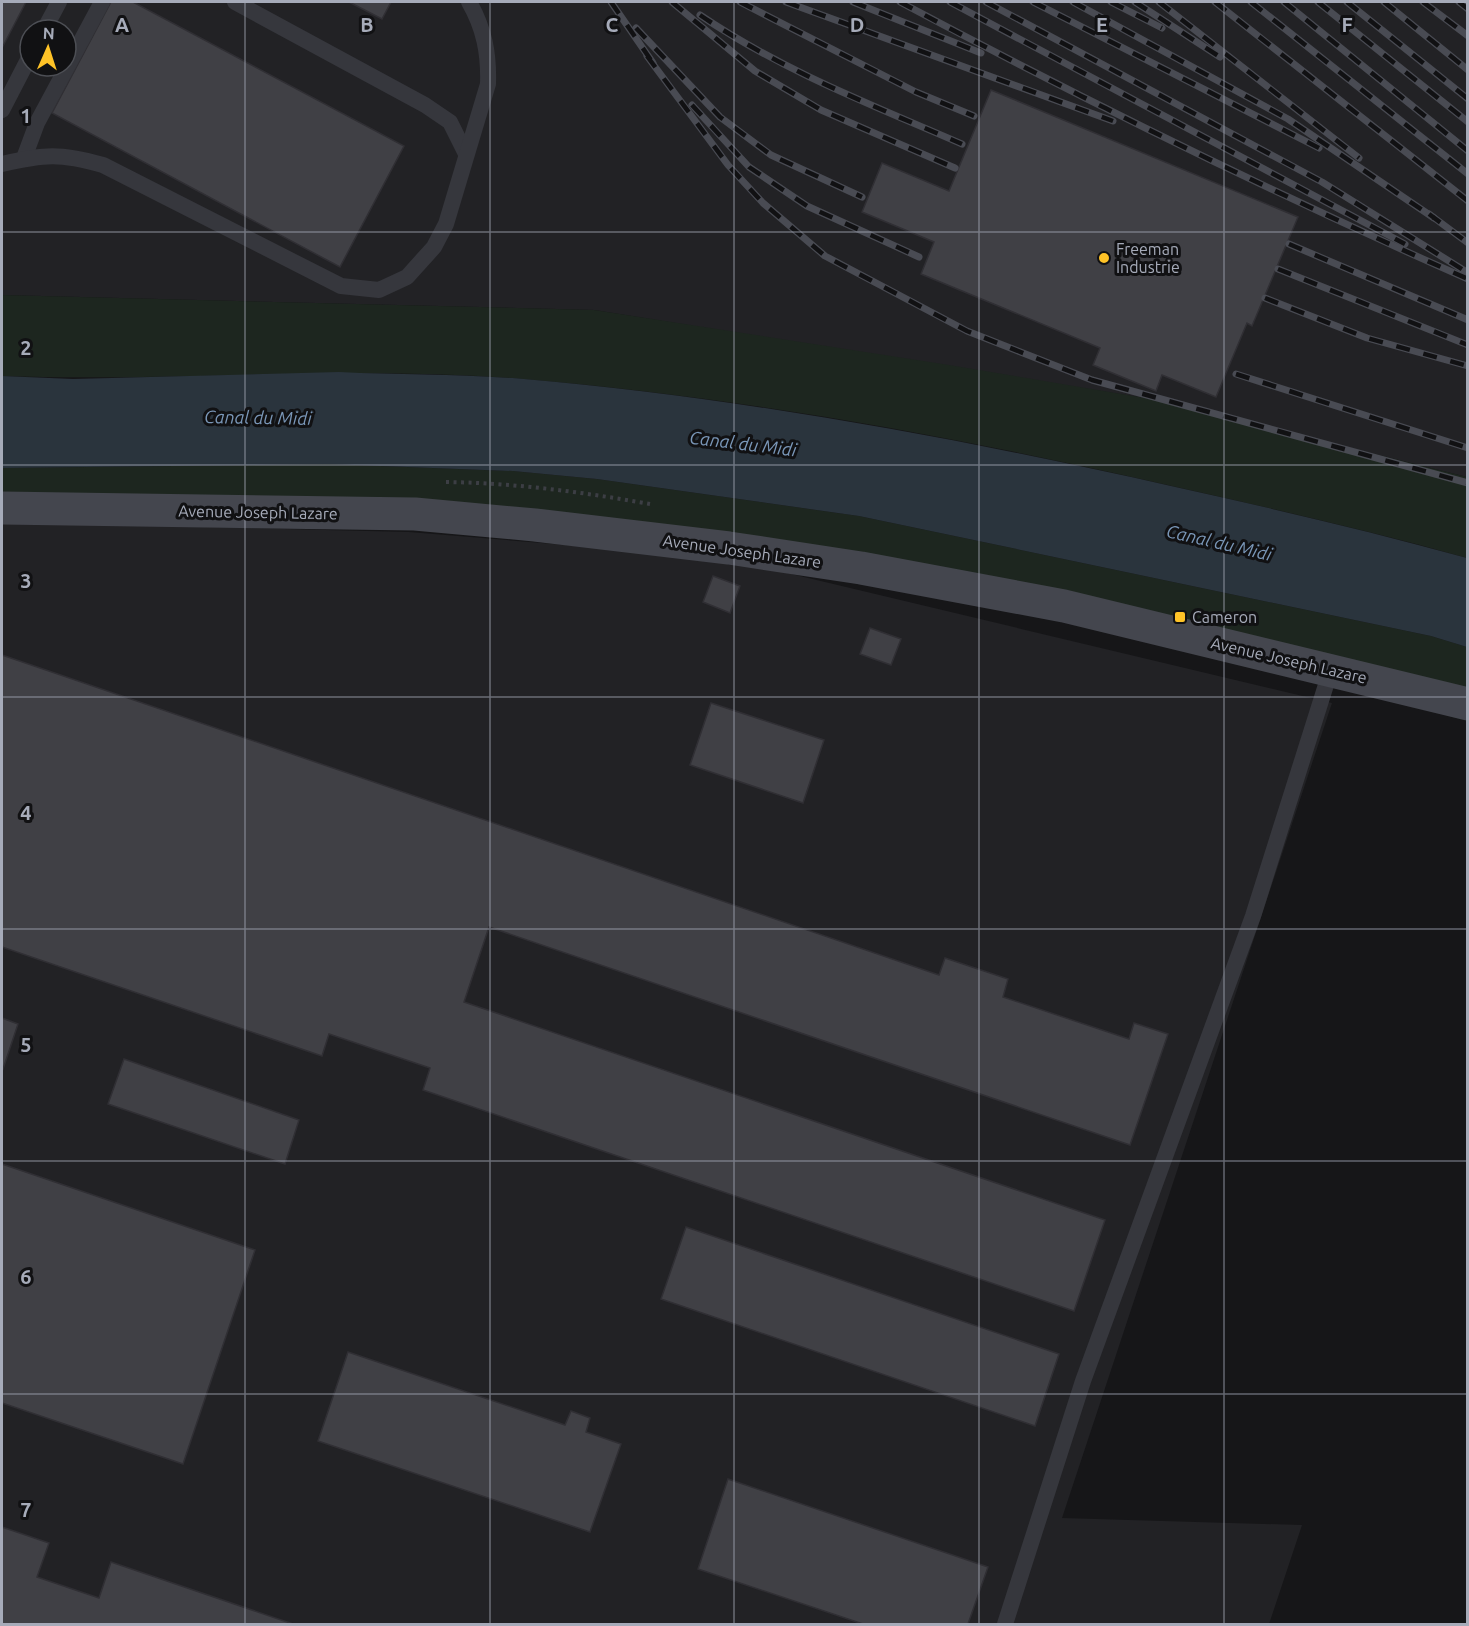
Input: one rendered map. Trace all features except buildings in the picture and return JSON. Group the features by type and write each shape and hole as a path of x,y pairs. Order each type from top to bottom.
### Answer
{"main road":[{"name":"Avenue Joseph Lazare","path":"2,508 415,514 729,548 861,568 1064,606 1331,669 1467,704"}],"lane":[{"path":"50,18 59,2"},
{"path":"24,158 37,123 102,2"},
{"path":"235,2 425,105 450,122 466,154"},
{"path":"2,164 43,154 77,158 103,165 341,286 379,290 407,277 434,247 446,224 488,84 489,60 481,23 469,2"},
{"path":"2,110 19,78"},
{"path":"1005,1624 1083,1381 1253,916 1331,669"}],"shaded area":[{"path":"2,2 1467,2 1467,477 1157,400 594,310 2,295"},
{"path":"2,295 594,310 1157,400 1467,477 1467,558 1278,510 1084,466 925,434 685,396 523,379 393,373 132,377 2,376"},
{"path":"329,464 513,471 597,479 859,516 1431,636 1467,647 1467,721 1359,691 1190,632 535,525 2,508 2,468"},
{"name":"Cameron","path":"2,522 409,532 724,558 1332,703 1062,1518 1302,1525 1269,1624 2,1624"}],"water":[{"name":"Canal du Midi","path":"339,372 524,379 606,387 768,409 930,436 1091,468 1357,529 1467,558 1467,647 1431,636 859,516 597,479 513,471 329,464 2,468 2,376 73,379"}],"railway":[{"path":"611,2 653,63"},
{"path":"672,2 755,71 821,110 955,168"},
{"path":"740,2 916,92 974,116"},
{"path":"786,2 1113,121"},
{"path":"853,2 981,53"},
{"path":"900,2 1181,146 1468,279"},
{"path":"950,2 1405,244"},
{"path":"986,2 1322,182 1465,271"},
{"path":"1033,2 1319,148"},
{"path":"1073,2 1288,119 1434,218"},
{"path":"1111,2 1162,28"},
{"path":"1135,2 1220,57"},
{"path":"1159,2 1359,158"},
{"path":"1215,2 1468,201"},
{"path":"1251,2 1468,174"},
{"path":"1284,2 1468,151"},
{"path":"1318,2 1468,122"},
{"path":"1347,2 1468,99"},
{"path":"1384,2 1468,70"},
{"path":"1423,2 1468,36"},
{"path":"1459,2 1468,9"},
{"path":"700,15 762,53 795,70 962,144"},
{"path":"636,28 720,117 771,155 862,197"},
{"path":"647,56 728,165 763,203 825,256 967,331 1092,380 1468,483"},
{"path":"692,105 749,167 807,206 919,257"},
{"path":"1429,214 1468,243"},
{"path":"1289,244 1468,320"},
{"path":"1278,269 1468,345"},
{"path":"1265,298 1367,338 1468,366"},
{"path":"1236,374 1468,448"}],"place":[{"name":"Freeman Industrie","path":"1104,258"},
{"name":"Cameron","path":"1180,617"}]}
